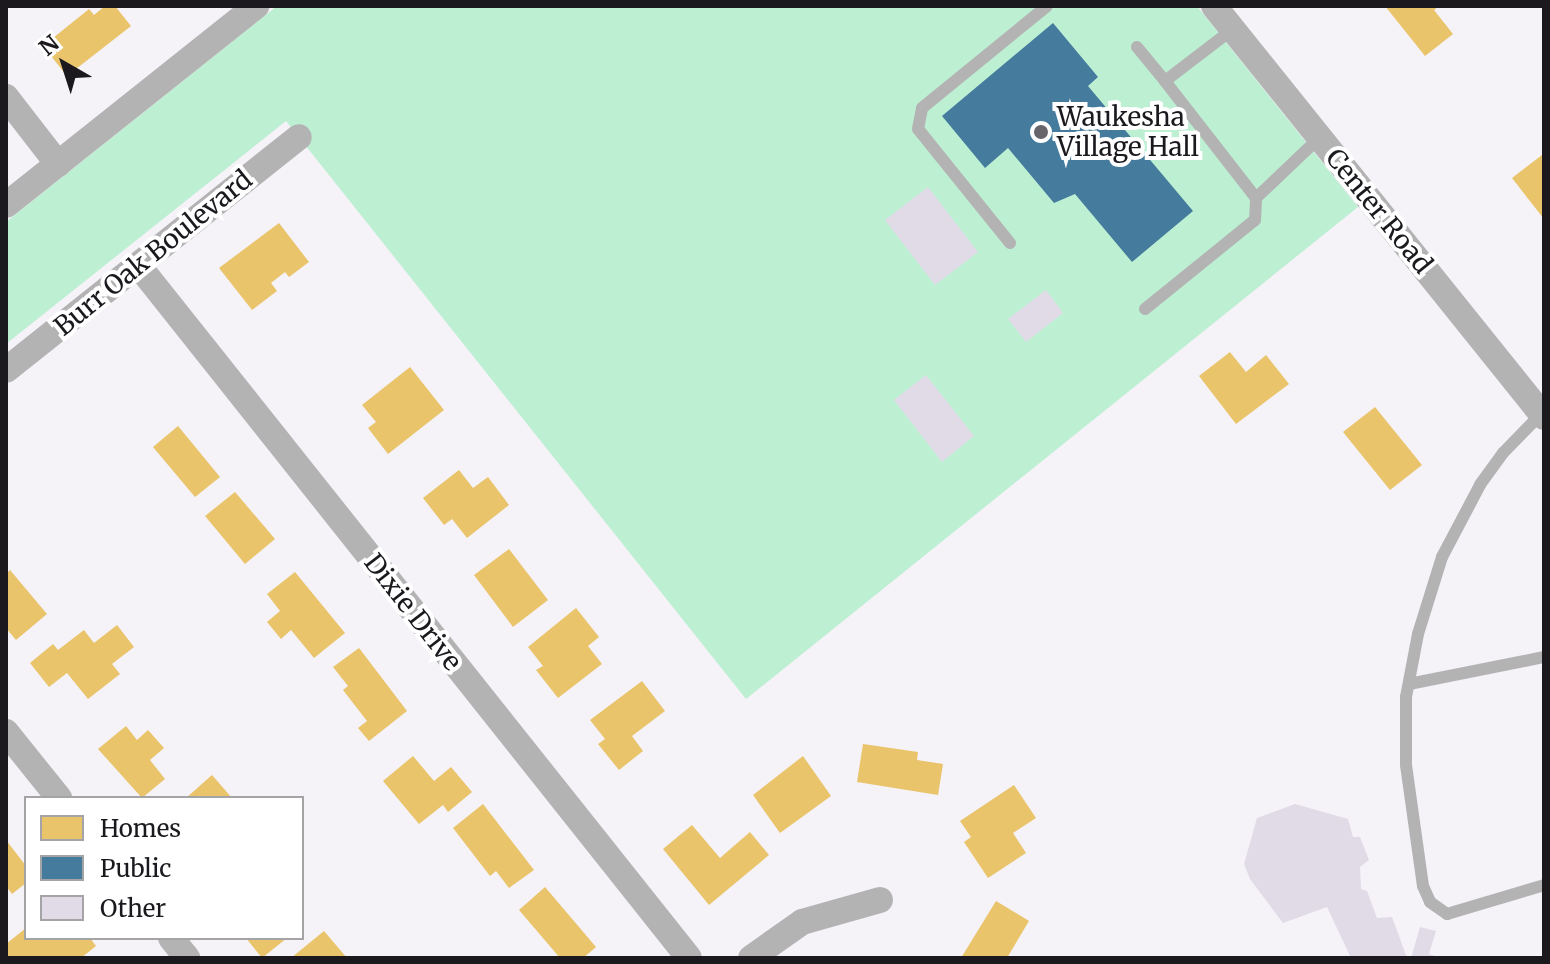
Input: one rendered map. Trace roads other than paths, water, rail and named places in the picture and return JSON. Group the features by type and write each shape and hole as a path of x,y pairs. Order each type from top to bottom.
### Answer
{"street":[{"path":"6,205 256,6"},
{"name":"Center Road","path":"1214,6 1543,415"},
{"path":"6,97 58,164"},
{"name":"Burr Oak Boulevard","path":"6,370 299,137"},
{"name":"Dixie Drive","path":"138,265 689,958"},
{"path":"6,732 57,796"},
{"path":"751,958 802,922 825,912 880,900"},
{"path":"173,940 187,958"}],"lane":[{"path":"1010,243 918,129 922,108 1047,6"},
{"path":"1165,81 1233,29"},
{"path":"1137,47 1256,198 1255,220 1145,309"},
{"path":"1256,198 1320,137"},
{"path":"1543,415 1503,453 1461,516 1442,557 1418,634 1409,684 1406,765 1423,886 1430,902 1447,914 1544,885"},
{"path":"1409,684 1544,657"}],"place":[{"name":"Waukesha Village Hall","path":"1041,132"}]}
